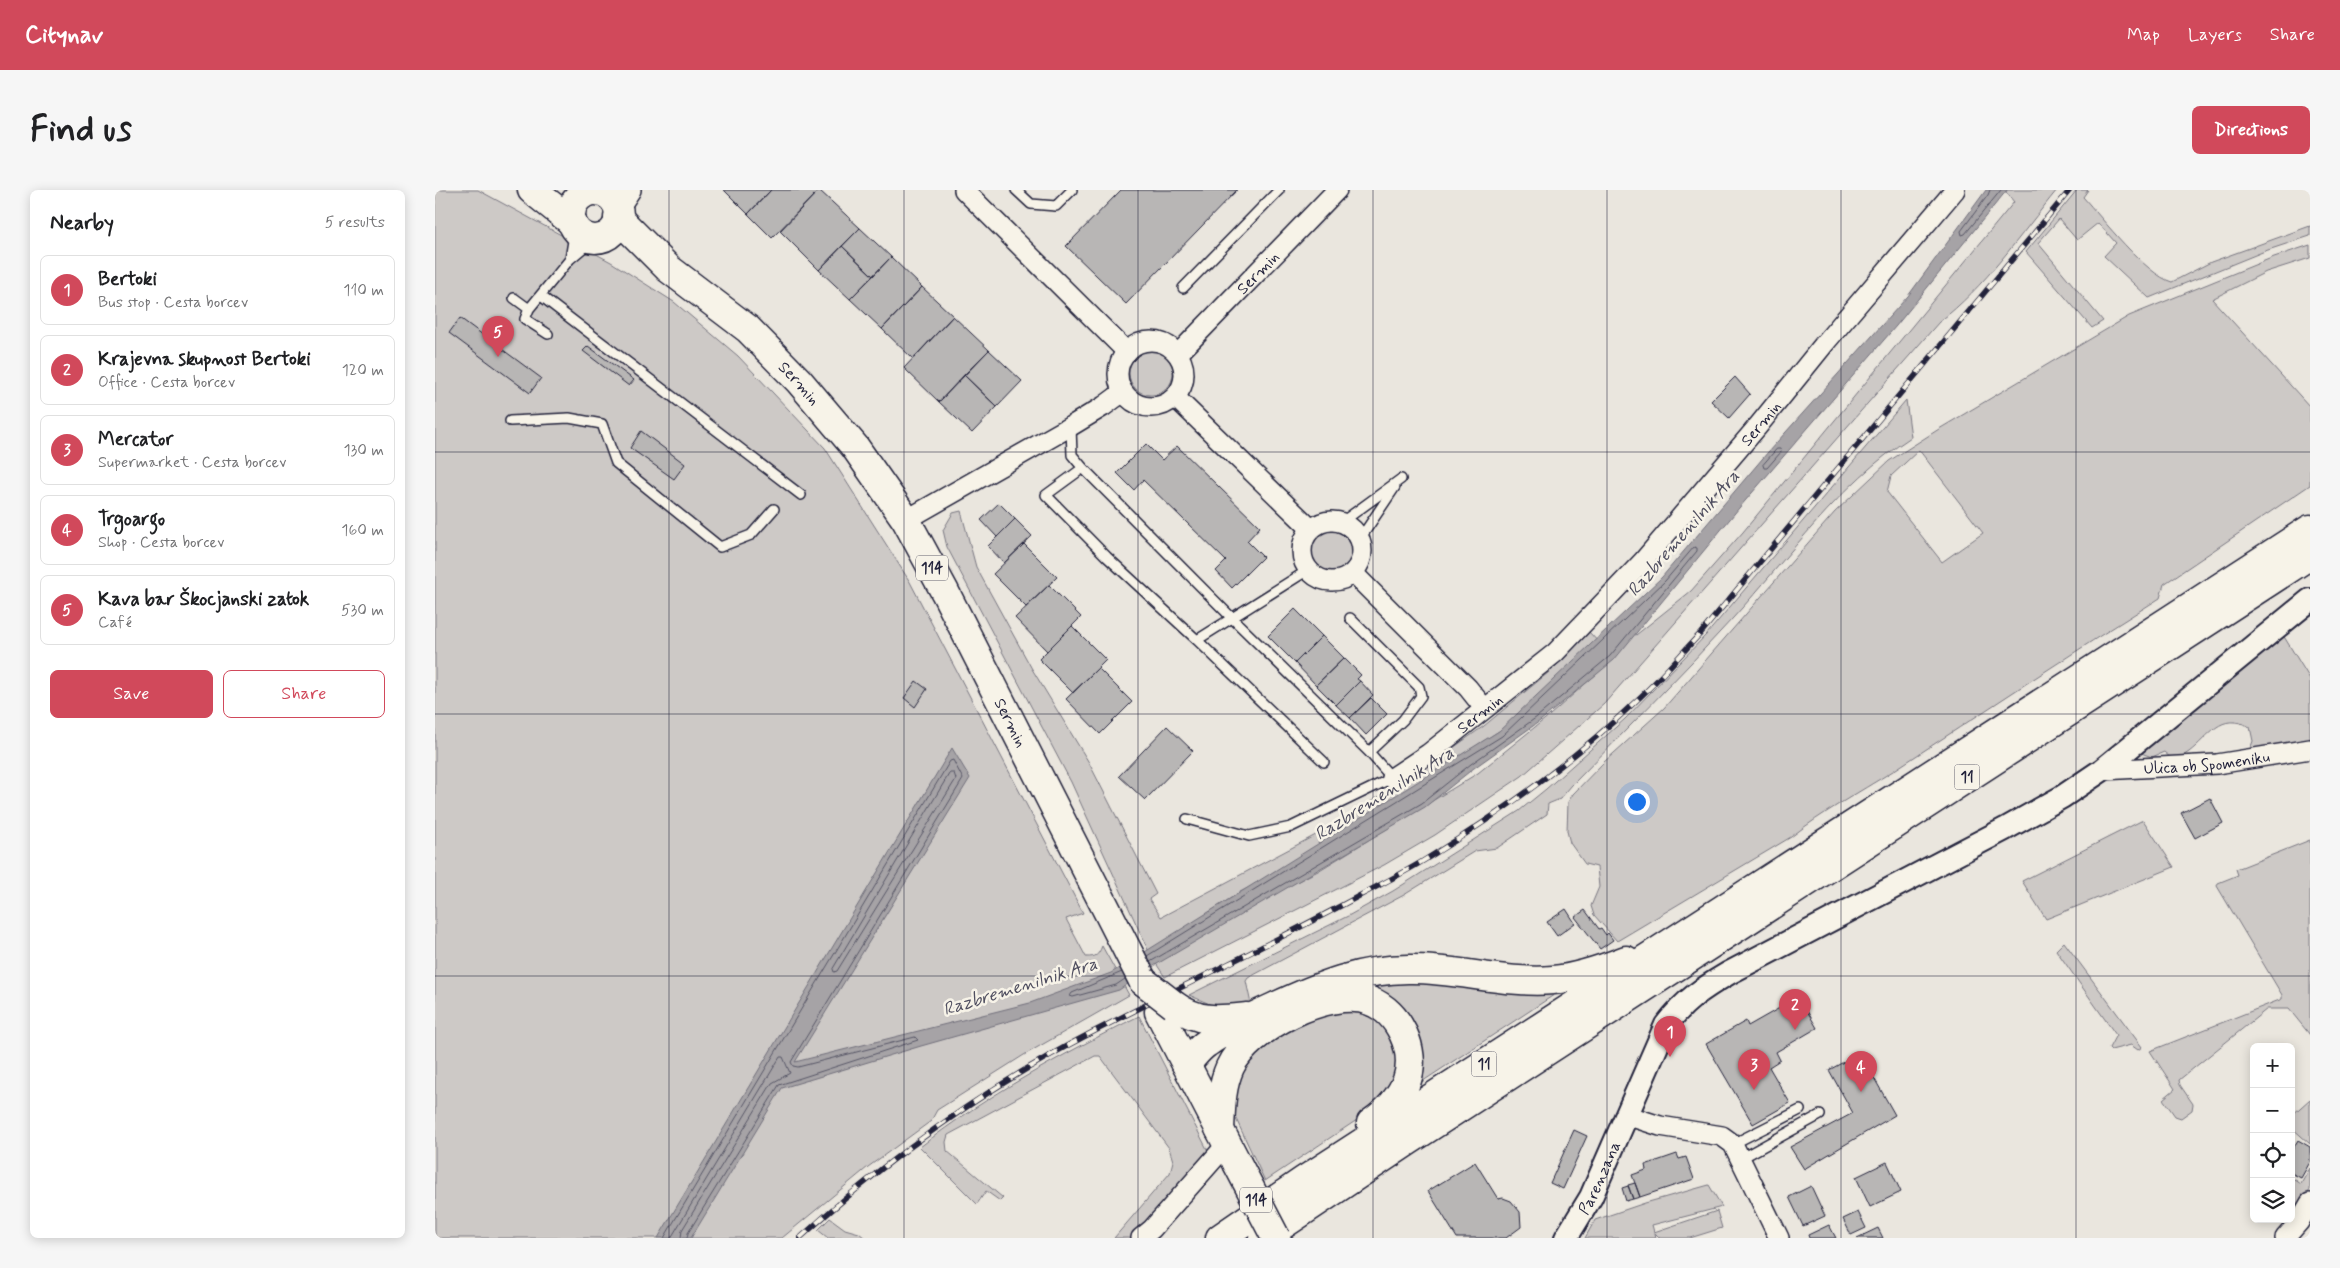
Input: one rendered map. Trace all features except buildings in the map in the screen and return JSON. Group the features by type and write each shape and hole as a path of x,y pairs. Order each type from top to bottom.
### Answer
{"main road":[{"name":"114","path":"533,190 598,209"},
{"name":"114","path":"539,190 598,209"},
{"name":"Sermin","path":"598,209 669,269 748,329 799,381 855,447 906,520 954,609 1143,981 1167,1009"},
{"name":"11","path":"1220,1238 1303,1182 2310,529"},
{"name":"11","path":"1263,1238 2310,555"},
{"path":"1186,1064 1206,1043 1253,1016 1350,976 1383,969 1423,969 1516,980 1553,980 1599,970 1665,947"},
{"path":"1186,1064 1215,1061 1239,1052 1273,1024 1309,1005 1330,1000 1353,998 1369,1000 1382,1007 1400,1026 1409,1052 1407,1079 1392,1106 1331,1150 1317,1163 1303,1182"},
{"name":"114","path":"1167,1009 1186,1064 1276,1238"},
{"path":"1167,1009 1206,1020 1253,1016"},
{"path":"1228,1145 1222,1093 1231,1066 1239,1052"},
{"path":"1282,1238 1348,1181"}],"street":[{"path":"964,190 1127,352"},
{"name":"Sermin","path":"1177,354 1337,190"},
{"name":"Sermin","path":"1392,778 1428,754 1555,653 1644,560 1955,190"},
{"path":"1143,342 1153,342 1171,348 1177,354 1182,363 1183,381 1175,397 1167,404 1147,407 1129,399 1123,392 1118,375 1119,367 1127,352 1143,342"},
{"path":"906,520 1071,426 1123,392"},
{"path":"1175,397 1311,529"},
{"path":"1327,521 1342,522 1353,528 1360,539 1362,557 1353,572 1339,580 1322,580 1308,570 1304,564 1301,548 1303,540 1311,529 1327,521"},
{"path":"1353,572 1468,688 1484,708"},
{"name":"Parenzana","path":"1566,1238 1591,1197 1665,1025 1694,994 1729,973 2005,829 2061,797 2102,770 2310,600"},
{"name":"Ulica ob Spomeniku","path":"2102,770 2217,764 2310,749"},
{"path":"1626,1115 1660,1126 1722,1136 1736,1151 1779,1238"},
{"path":"1141,1238 1152,1229 1228,1145"},
{"path":"2285,1238 2299,1222 2310,1203"}],"lane":[{"path":"1016,190 1031,204 1056,206 1072,190"},
{"path":"1183,288 1279,190"},
{"path":"548,334 525,319 529,309 570,259 598,209"},
{"path":"570,259 598,209"},
{"path":"541,296 801,495"},
{"path":"513,298 529,309"},
{"path":"510,421 569,418 602,424 616,463 721,547 751,535 773,509"},
{"path":"1071,426 1072,455 1083,468 1369,752 1392,778 1291,826 1249,836 1187,819"},
{"path":"1083,468 1045,495 1107,557 1324,762"},
{"path":"1342,522 1401,479 1360,539"},
{"path":"1197,640 1308,570"},
{"path":"1349,618 1419,687 1421,696 1403,720 1369,752"},
{"path":"1736,1151 1800,1110"},
{"path":"1736,1151 1820,1115"}],"shaded area":[{"path":"435,190 478,190 611,262 674,302 738,356 825,448 910,582 1083,913 1066,919 1086,957 1096,955 1102,946 1129,995 1024,1055 937,1110 931,1121 868,1167 782,1238 435,1238"},
{"path":"2007,190 2057,190 1987,277 1939,322 1604,704 1522,776 1435,835 1384,865 1165,977 1155,962 1244,908 1318,871 1478,773 1550,715 1601,670 1631,633 1636,635 1691,591 1743,532 2014,202 2006,192"},
{"path":"2077,190 2088,190 2083,197 2125,245 2150,269 2172,282 2211,262 2310,226 2310,236 2265,251 2149,298 2104,256 2116,243 2098,223 2077,240 2059,219 2038,243 2103,321 2092,328 2026,252"},
{"path":"2310,245 2310,258 2266,272 2212,299 2310,407 2310,485 2164,584 2160,598 1828,811 1791,837 1617,941 1594,915 1591,906 1599,887 1597,867 1585,864 1570,843 1567,831 1568,802 1573,794 1604,762 1664,708 1835,512 1889,461 1939,429 2129,316 2274,257","holes":["1919,450 1983,533 1942,562 1887,492 1891,476"]},
{"path":"1147,351 1155,351 1167,357 1173,373 1167,389 1155,395 1147,395 1135,389 1129,377 1129,369 1135,357"},
{"path":"1906,400 1911,437 1861,476 1838,499 1733,618 1560,799 1548,804 1547,814 1497,848 1475,851 1404,895 1248,978 1246,981 1251,1004 1212,1005 1189,995 1348,916 1393,891 1519,811 1546,789 1625,719 1706,635"},
{"path":"961,511 976,567 1032,669 1088,761 1156,894 1149,899 1161,917 1329,828 1426,767 1484,726 1555,667 1589,632 1601,645 1530,711 1287,868 1240,892 1149,952 1071,782 947,547 943,530 953,513"},
{"path":"1331,530 1346,536 1352,551 1346,566 1331,572 1316,566 1310,551 1316,536"},
{"path":"2283,635 2310,679 2310,743 2249,752 2253,741 2250,727 2231,722 2216,728 2183,755 2171,758 2164,752 2152,757 2141,753 2247,664"},
{"path":"2143,820 2174,867 2046,919 2022,881"},
{"path":"2310,840 2310,1035 2289,1009 2267,1009 2179,1080 2180,1085 2193,1104 2192,1110 2181,1118 2175,1116 2163,1099 2175,1089 2150,1051 2282,999 2282,995 2217,886 2218,883 2238,875 2236,869"},
{"path":"2064,942 2142,1047 2138,1050 2131,1045 2111,1050 2109,1048 2116,1035 2056,950"},
{"path":"1400,976 1563,989 1414,1087 1418,1067 1361,981"},
{"path":"1336,1007 1364,1011 1380,1020 1395,1042 1399,1064 1394,1083 1378,1106 1265,1181 1230,1106 1244,1060 1303,1019"},
{"path":"1139,1016 1208,1151 1161,1214 1140,1234 1130,1238 1114,1238 1170,1173 1173,1161 1169,1148 1100,1056 1095,1056 948,1135 946,1142 947,1151 1003,1198 1000,1201 986,1191 977,1204 920,1147 972,1110 1026,1076"},
{"path":"2310,1099 2310,1144 2295,1131 2295,1112"},
{"path":"2310,1168 2310,1190 2295,1212 2295,1180 2301,1184"},
{"path":"1709,1185 1722,1207 1652,1225 1654,1232 1717,1211 1722,1228 1690,1238 1660,1238 1655,1233 1656,1238 1585,1238 1595,1220 1645,1203"},
{"path":"830,1218 845,1229 859,1233 865,1238 828,1238 818,1230"}],"water":[{"path":"1986,190 2007,190 1896,326 1739,508 1614,660 1540,721 1474,768 1425,807 1157,964 1119,990 921,1046 782,1088 691,1238 658,1238 952,748 970,778 795,1062 1030,1003 1111,973 1499,731 1662,577 1768,452 1908,296"}],"railway":[{"path":"800,1238 833,1208 903,1152 1013,1077 1091,1033 1293,931 1413,867 1512,803 1588,744 1644,693 1700,634 2070,190"}],"place":[{"name":"Kava bar Škocjanski zatok","path":"498,357"},
{"name":"Krajevna skupnost Bertoki","path":"1795,1030"},
{"name":"Bertoki","path":"1670,1057"},
{"name":"Mercator","path":"1754,1090"},
{"name":"Trgoargo","path":"1861,1092"}],"water label":[{"name":"Razbremenilnik Ara","path":"1683,533"},
{"name":"Razbremenilnik Ara","path":"1384,793"},
{"name":"Razbremenilnik Ara","path":"1020,986"}]}
